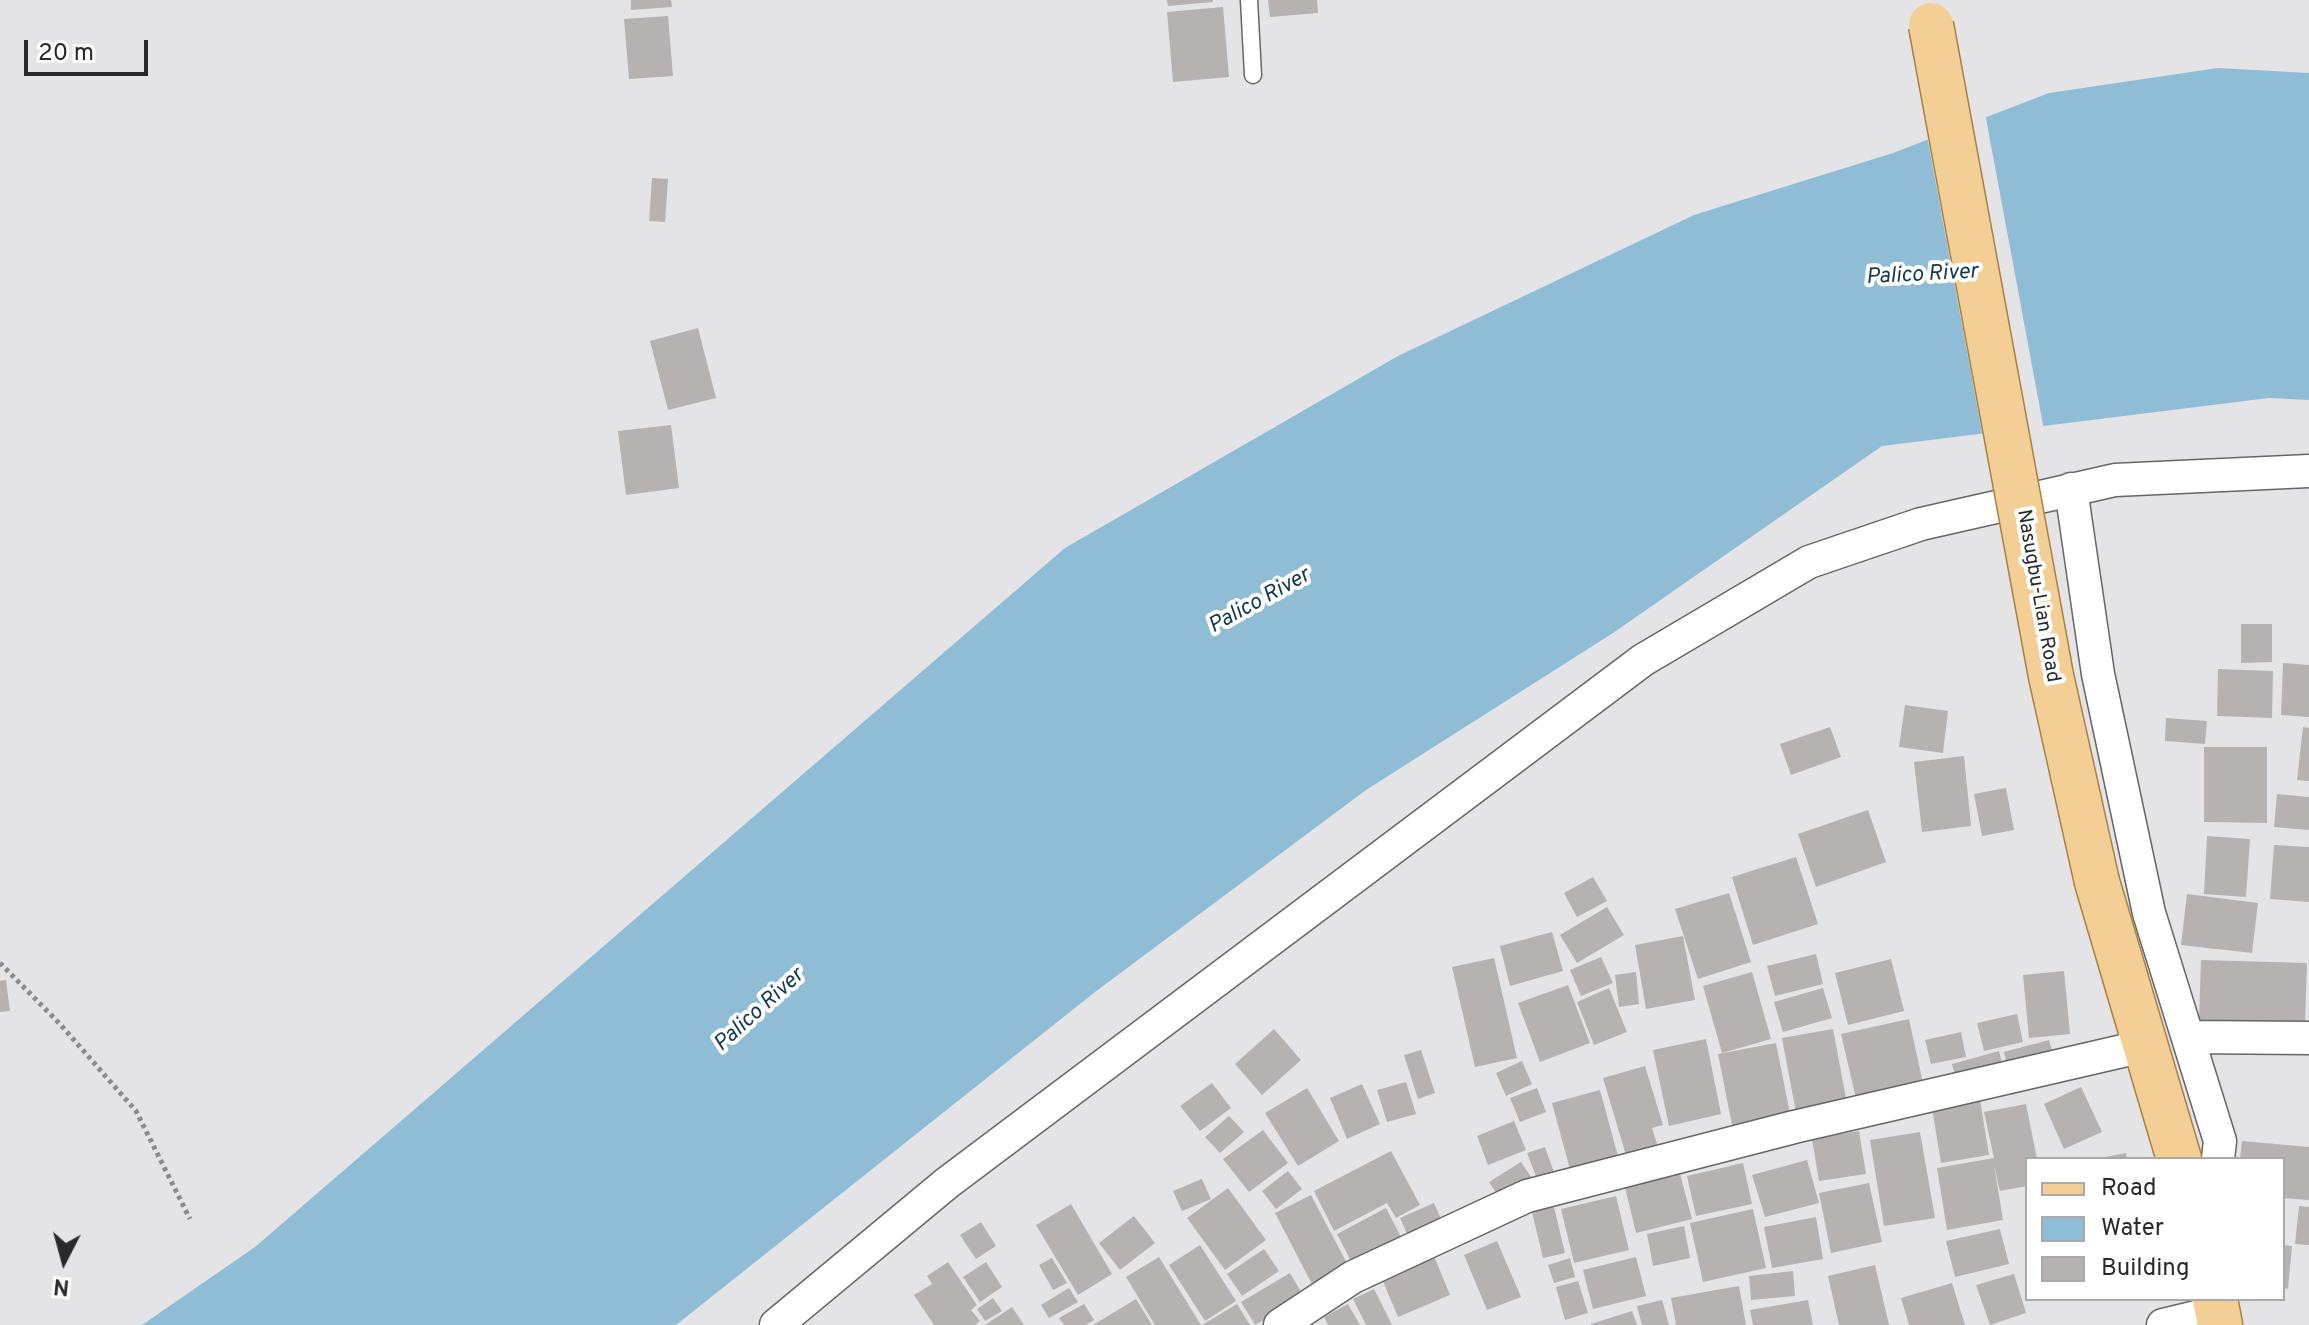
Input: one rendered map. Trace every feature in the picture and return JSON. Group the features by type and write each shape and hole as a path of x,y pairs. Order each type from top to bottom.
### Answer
{"main road":[{"name":"Nasugbu-Lian Road","path":"1929,12 2051,676 2097,882 2178,1157"}],"street":[{"path":"776,1325 947,1183 1643,660 1809,562 1921,524 2115,480 2309,471"},
{"path":"2071,489 2098,674 2149,913 2220,1141 2218,1157"},
{"path":"2188,1037 2309,1038"},
{"path":"1280,1325 1353,1277 1527,1196 1794,1127 2144,1046"},
{"path":"2163,1325 2217,1312"}],"lane":[{"path":"1249,0 1253,75"}],"path":[{"path":"0,963 60,1024 136,1111 190,1219"}],"water":[{"name":"Palico River","path":"2218,68 2309,73 2309,400 2269,398 1882,446 1613,633 1366,790 1095,992 676,1325 142,1325 255,1247 1065,548 1398,356 1694,215 1893,153 2049,93"}],"pier":[{"path":"1985,113 2044,430 1983,438 1927,136"}],"building":[{"path":"631,0 671,0 672,7 631,10"},
{"path":"1167,0 1213,0 1213,2 1168,6"},
{"path":"1268,0 1317,0 1318,13 1270,17"},
{"path":"1223,7 1229,77 1173,82 1167,12"},
{"path":"668,16 673,76 629,79 624,19"},
{"path":"652,178 668,179 665,222 649,221"},
{"path":"698,328 716,398 668,410 650,341"},
{"path":"671,425 679,488 626,495 618,431"},
{"path":"2241,624 2272,624 2272,662 2241,663"},
{"path":"2283,663 2309,665 2309,717 2281,715"},
{"path":"2218,669 2273,671 2272,718 2217,716"},
{"path":"1905,705 1948,711 1943,753 1899,747"},
{"path":"2166,718 2207,721 2205,744 2165,741"},
{"path":"1830,727 1841,757 1791,775 1780,744"},
{"path":"2303,727 2309,728 2309,781 2297,780"},
{"path":"2204,747 2267,747 2267,823 2204,822"},
{"path":"1964,756 1971,826 1922,832 1914,762"},
{"path":"2006,788 2014,830 1982,836 1974,794"},
{"path":"2277,794 2309,797 2309,830 2274,827"},
{"path":"1868,810 1886,862 1816,887 1798,834"},
{"path":"2207,836 2250,839 2246,897 2204,894"},
{"path":"2274,845 2309,847 2309,902 2270,899"},
{"path":"1796,857 1818,924 1753,945 1732,877"},
{"path":"1593,877 1607,901 1577,917 1564,893"},
{"path":"1729,893 1751,962 1698,979 1675,909"},
{"path":"2187,894 2258,903 2252,953 2181,945"},
{"path":"1607,907 1624,935 1577,963 1560,935"},
{"path":"1552,932 1563,971 1510,986 1500,946"},
{"path":"1683,936 1695,1000 1646,1009 1635,945"},
{"path":"1816,954 1823,984 1775,996 1767,966"},
{"path":"1601,957 1613,983 1581,996 1570,970"},
{"path":"1494,958 1517,1058 1475,1067 1452,967"},
{"path":"1891,959 1904,1011 1848,1025 1835,973"},
{"path":"2201,960 2307,963 2305,1023 2199,1020"},
{"path":"2064,971 2070,1034 2029,1038 2023,975"},
{"path":"1636,972 1639,1004 1619,1007 1615,975"},
{"path":"1752,972 1771,1039 1722,1053 1703,986"},
{"path":"6,980 10,1011 0,1012 0,981"},
{"path":"1568,985 1590,1043 1540,1062 1518,1003"},
{"path":"1609,988 1627,1032 1594,1045 1577,1002"},
{"path":"1823,988 1832,1018 1783,1032 1774,1002"},
{"path":"2017,1014 2023,1042 1984,1051 1977,1023"},
{"path":"1909,1019 1924,1088 1857,1103 1841,1034"},
{"path":"1274,1029 1301,1060 1262,1095 1235,1064"},
{"path":"1833,1029 1848,1109 1797,1118 1782,1038"},
{"path":"1961,1032 1966,1057 1931,1064 1925,1040"},
{"path":"1706,1039 1721,1114 1669,1126 1653,1050"},
{"path":"2049,1040 2054,1058 2008,1070 2004,1052"},
{"path":"1776,1043 1792,1124 1734,1135 1718,1054"},
{"path":"1421,1050 1435,1093 1418,1099 1404,1055"},
{"path":"1999,1051 2005,1075 1958,1088 1952,1064"},
{"path":"1522,1061 1532,1084 1506,1096 1496,1073"},
{"path":"1645,1066 1663,1125 1652,1128 1660,1153 1628,1162 1603,1078"},
{"path":"1406,1082 1416,1114 1387,1122 1377,1090"},
{"path":"1212,1083 1231,1108 1200,1131 1180,1106"},
{"path":"1362,1084 1380,1124 1347,1139 1330,1098"},
{"path":"2081,1087 2102,1132 2064,1149 2044,1104"},
{"path":"1307,1088 1339,1141 1298,1166 1265,1113"},
{"path":"1537,1088 1546,1112 1520,1122 1510,1098"},
{"path":"1600,1090 1619,1160 1571,1173 1552,1103"},
{"path":"1980,1100 1989,1155 1941,1163 1932,1108"},
{"path":"2026,1104 2037,1157 2025,1157 2025,1186 2000,1191 1994,1165 2003,1220 1947,1230 1937,1168 1994,1158 1984,1112"},
{"path":"1229,1116 1244,1132 1220,1153 1205,1137"},
{"path":"1514,1121 1526,1150 1488,1165 1477,1136"},
{"path":"1263,1130 1288,1163 1249,1192 1223,1159"},
{"path":"1859,1131 1866,1174 1819,1181 1812,1139"},
{"path":"1920,1132 1935,1218 1884,1226 1870,1140"},
{"path":"2242,1141 2309,1147 2309,1200 2285,1198 2285,1157 2240,1157"},
{"path":"1545,1147 1555,1175 1538,1181 1527,1153"},
{"path":"1391,1151 1420,1205 1396,1218 1387,1203 1334,1231 1314,1191"},
{"path":"2126,1153 2127,1157 2105,1157"},
{"path":"1807,1160 1819,1203 1765,1217 1752,1175"},
{"path":"1521,1162 1535,1183 1503,1203 1489,1182"},
{"path":"1743,1163 1752,1204 1696,1216 1687,1176"},
{"path":"1679,1170 1692,1219 1636,1233 1624,1183"},
{"path":"1288,1171 1302,1189 1276,1209 1262,1191"},
{"path":"1202,1179 1211,1199 1182,1211 1173,1191"},
{"path":"1869,1183 1882,1242 1831,1253 1819,1193"},
{"path":"1228,1188 1266,1240 1225,1270 1187,1218"},
{"path":"1311,1195 1350,1269 1314,1288 1275,1213"},
{"path":"1616,1196 1629,1250 1574,1263 1561,1209"},
{"path":"1434,1203 1443,1223 1409,1238 1400,1218"},
{"path":"1071,1204 1112,1274 1078,1295 1036,1225"},
{"path":"2299,1206 2309,1207 2309,1245 2295,1244"},
{"path":"1554,1207 1565,1253 1543,1258 1532,1212"},
{"path":"1386,1208 1401,1237 1352,1263 1337,1234"},
{"path":"1753,1209 1766,1268 1703,1282 1690,1223"},
{"path":"1134,1216 1155,1243 1120,1270 1099,1243"},
{"path":"1816,1217 1823,1259 1772,1268 1764,1227"},
{"path":"981,1222 996,1246 976,1259 960,1235"},
{"path":"1684,1226 1690,1258 1653,1266 1647,1234"},
{"path":"2000,1229 2009,1264 1955,1277 1946,1241"},
{"path":"1497,1241 1521,1297 1487,1310 1464,1255"},
{"path":"1200,1245 1236,1301 1205,1321 1169,1265"},
{"path":"2285,1245 2292,1246 2288,1289 2285,1288"},
{"path":"1264,1249 1279,1271 1242,1296 1227,1274"},
{"path":"1434,1256 1450,1295 1398,1317 1382,1279"},
{"path":"1159,1257 1201,1325 1155,1325 1126,1277"},
{"path":"1636,1257 1646,1296 1593,1309 1583,1270"},
{"path":"1052,1258 1067,1283 1053,1290 1039,1265"},
{"path":"1570,1258 1575,1277 1554,1283 1548,1265"},
{"path":"948,1262 977,1305 971,1310 980,1321 975,1325 934,1325 914,1295 932,1284 927,1276"},
{"path":"986,1262 1002,1287 980,1302 963,1277"},
{"path":"1875,1265 1889,1325 1839,1325 1828,1276"},
{"path":"1793,1271 1795,1296 1751,1300 1749,1276"},
{"path":"1290,1273 1304,1297 1255,1325 1241,1302"},
{"path":"2014,1274 2026,1313 1990,1325 1976,1285"},
{"path":"1578,1281 1588,1313 1565,1320 1556,1287"},
{"path":"1952,1283 1965,1325 1909,1325 1901,1298"},
{"path":"1739,1286 1746,1325 1676,1325 1671,1298"},
{"path":"1069,1288 1078,1302 1049,1318 1041,1305"},
{"path":"1374,1289 1392,1325 1366,1325 1353,1299"},
{"path":"993,1298 1002,1311 985,1321 977,1309"},
{"path":"1136,1299 1152,1325 1093,1325"},
{"path":"1662,1300 1669,1325 1642,1325 1637,1306"},
{"path":"1808,1300 1813,1325 1753,1325 1750,1310"},
{"path":"1084,1304 1094,1320 1086,1325 1064,1325 1059,1318"},
{"path":"1237,1304 1250,1325 1202,1325"},
{"path":"1348,1304 1360,1325 1328,1325 1324,1317"},
{"path":"1012,1307 1024,1325 985,1325"},
{"path":"1632,1311 1637,1325 1591,1325 1591,1324"}]}
